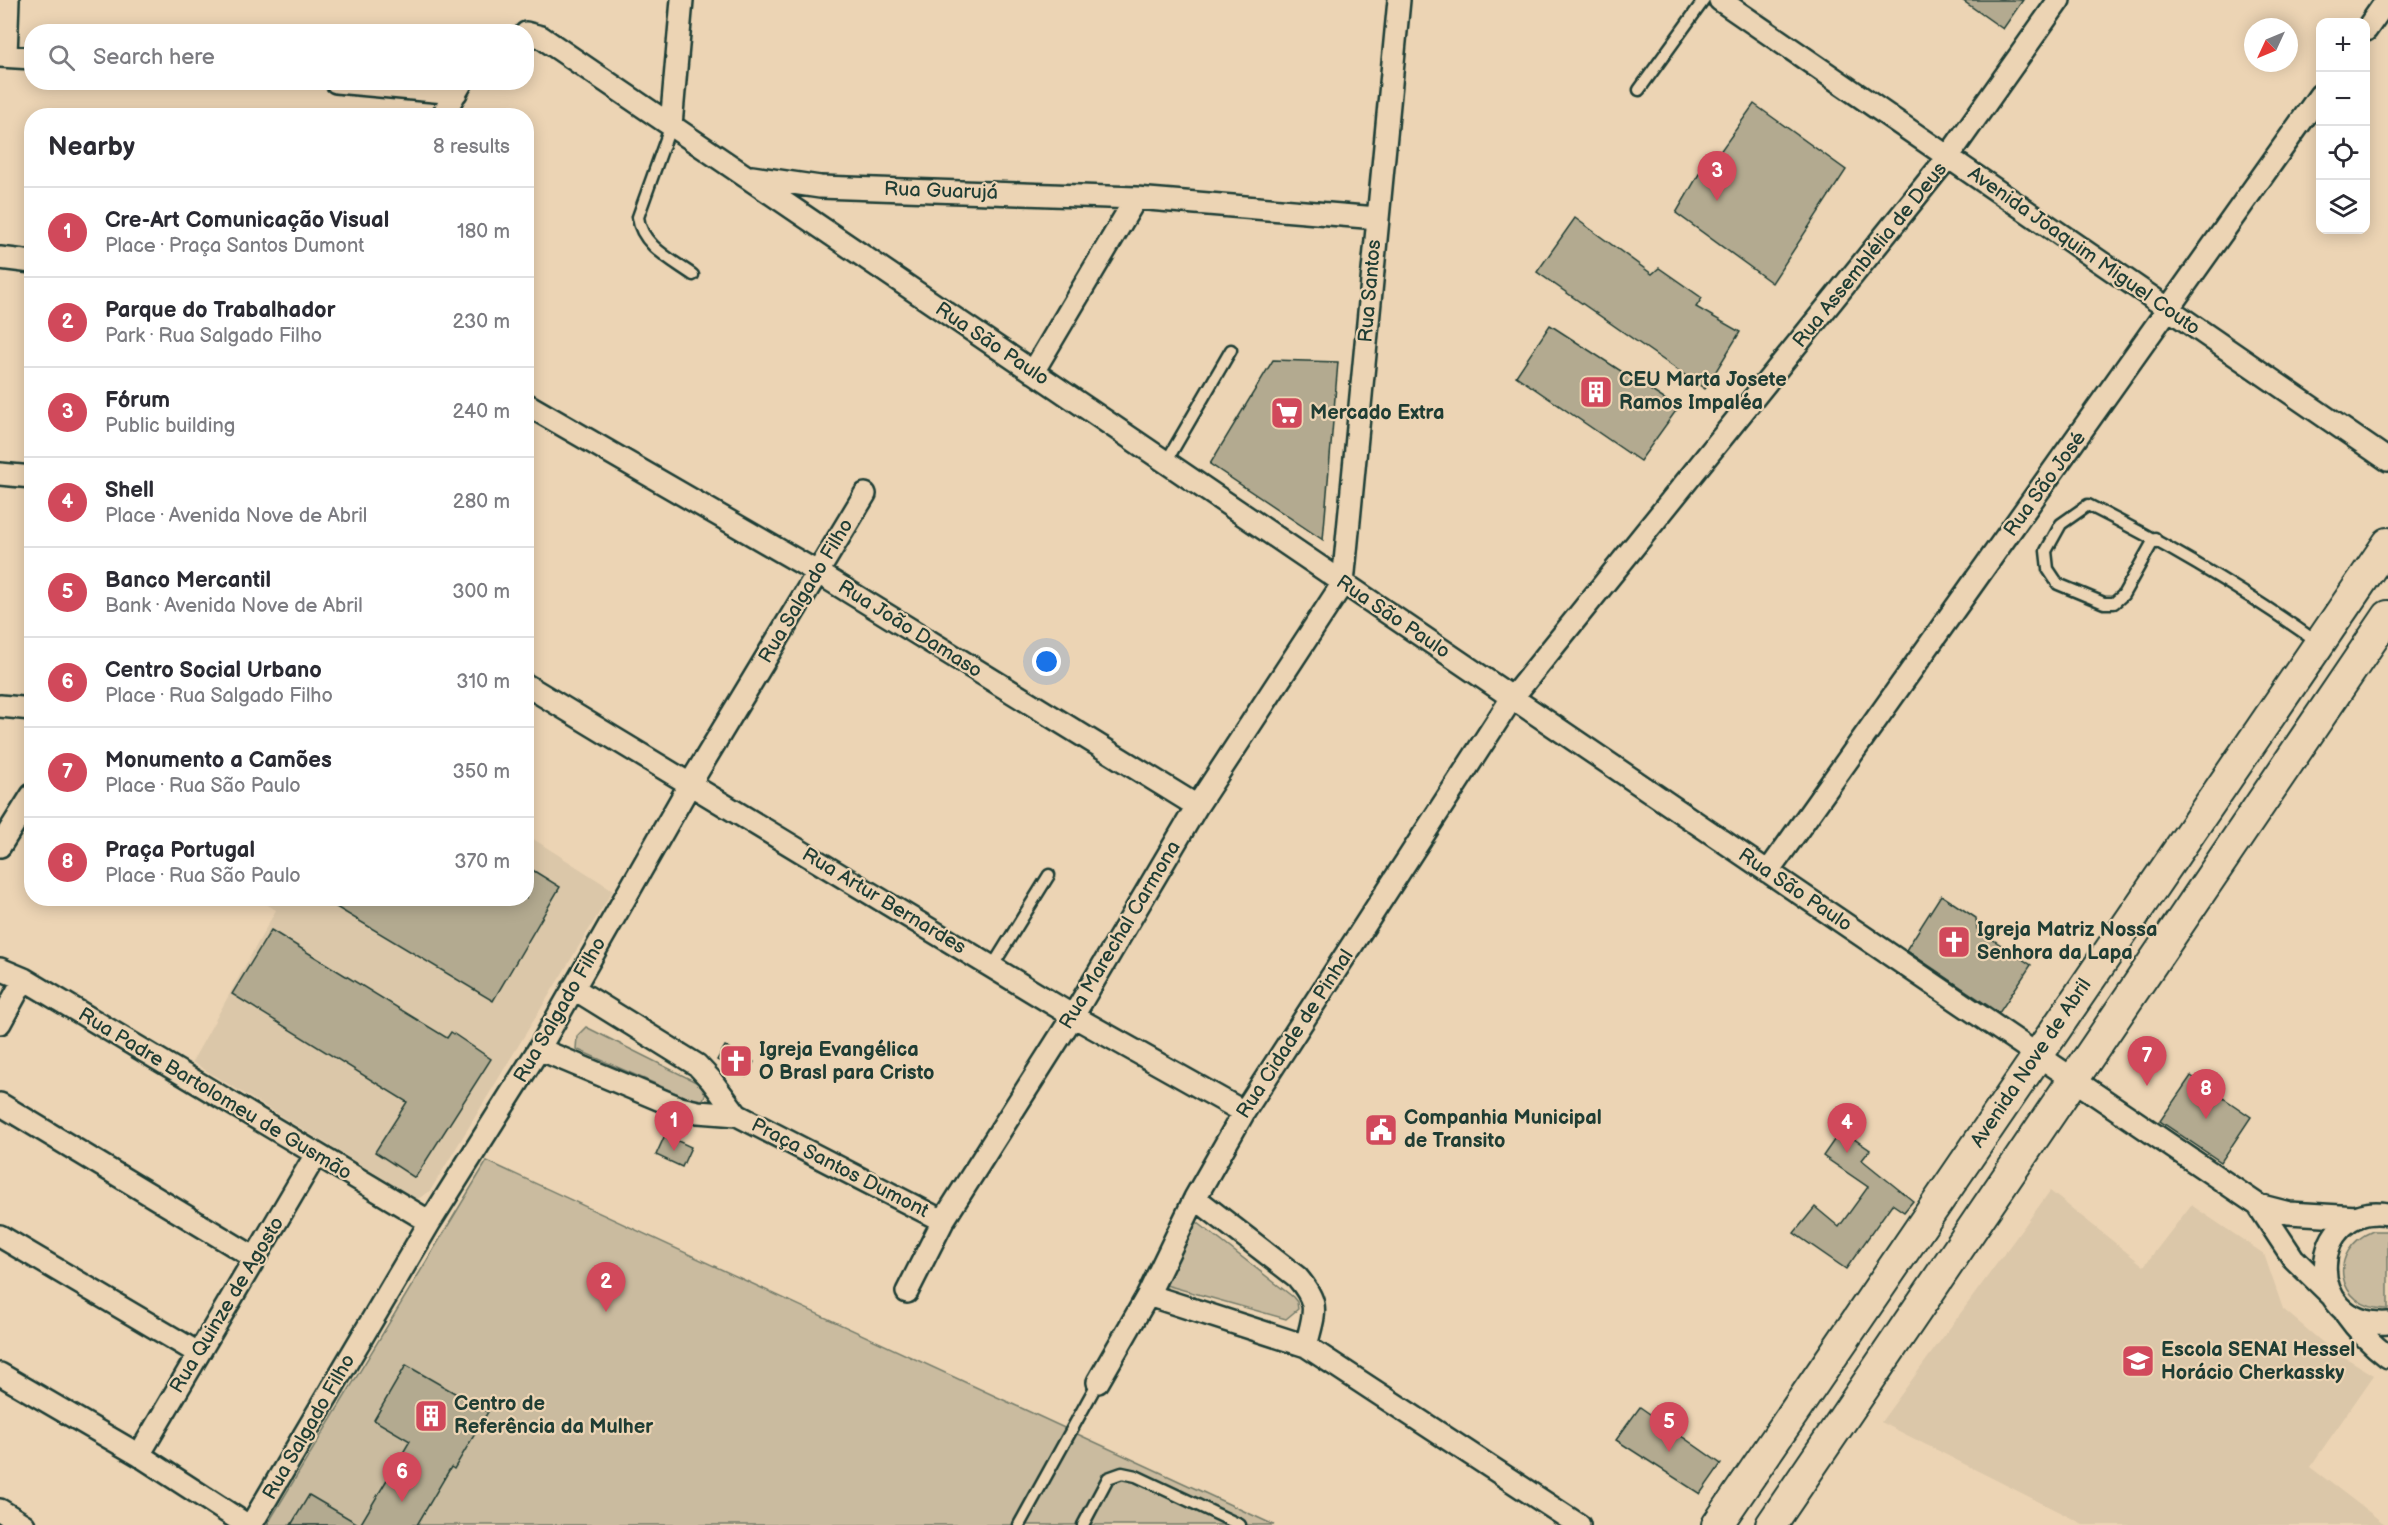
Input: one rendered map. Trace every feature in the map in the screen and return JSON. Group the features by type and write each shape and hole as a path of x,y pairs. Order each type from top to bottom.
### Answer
{"main road":[{"name":"Avenida Nove de Abril","path":"1717,1525 2388,543"},
{"path":"1771,1525 2388,616"}],"street":[{"path":"8,0 3,56 24,57"},
{"path":"671,125 682,0"},
{"name":"Rua Santos","path":"1343,583 1399,0"},
{"name":"Avenida Joaquim Miguel Couto","path":"1720,0 2388,460"},
{"name":"Rua Assemblélia de Deus","path":"1512,698 1948,157 2059,0"},
{"path":"2370,24 2387,0"},
{"name":"Rua São Paulo","path":"534,35 541,37 671,125 2258,1205 2289,1213 2357,1217 2386,1211"},
{"path":"447,108 458,90"},
{"name":"Rua São José","path":"1768,872 2170,310 2316,100"},
{"name":"Rua Guarujá","path":"746,176 820,187 1136,198 1377,218"},
{"path":"1033,372 1136,198"},
{"path":"0,258 24,261"},
{"name":"Rua João Damaso","path":"534,409 817,572 1197,806"},
{"path":"0,474 24,476"},
{"name":"Rua Salgado Filho","path":"249,1525 430,1222 539,1049 690,784 865,494"},
{"name":"Rua Marechal Carmona","path":"907,1292 943,1221 1073,1016 1197,806 1343,583"},
{"name":"Rua Artur Bernardes","path":"534,690 1073,1016 1244,1112"},
{"name":"Rua Cidade de Pinhal","path":"1098,1382 1148,1295 1195,1198 1244,1112 1512,698"},
{"path":"0,706 24,708"},
{"path":"0,846 24,808"},
{"name":"Rua Padre Bartolomeu de Gusmão","path":"0,969 24,979 430,1222"},
{"path":"0,1023 24,979"},
{"name":"Praça Santos Dumont","path":"573,988 697,1065 737,1115"},
{"name":"Praça Santos Dumont","path":"539,1049 680,1108 737,1115 943,1221"},
{"path":"0,1104 255,1258"},
{"name":"Rua Quinze de Agosto","path":"138,1455 315,1155"},
{"path":"1195,1198 1297,1276 1309,1291 1315,1308 1306,1346"},
{"name":"Rua São Paulo","path":"2258,1205 2293,1258 2338,1303"},
{"path":"2357,1217 2336,1234 2325,1258 2324,1271 2338,1303 2356,1329 2388,1357"},
{"path":"0,1236 198,1353"},
{"path":"1148,1295 1306,1346 1579,1525"},
{"path":"2338,1303 2358,1320 2374,1324 2388,1323"},
{"path":"0,1374 138,1455 249,1525"},
{"path":"0,1510 24,1525"}],"lane":[{"path":"1639,90 1704,0"},
{"path":"671,125 640,211 639,229 648,242 693,275"},
{"path":"1166,462 1231,351"},
{"path":"2155,538 2123,595 2114,603 2104,603 2058,584 2048,569 2046,551 2061,524 2088,505 2155,538 2269,607 2319,644"},
{"path":"992,967 1049,875"},
{"path":"1019,1525 1098,1382"},
{"path":"1083,1525 1108,1478 1122,1473 1136,1476 1240,1525"}],"shaded area":[{"path":"534,839 613,890 430,1191 417,1199 192,1062 276,910 269,906 534,906"},
{"path":"586,1027 708,1088 701,1104 576,1049 577,1036"},
{"path":"487,1161 1274,1525 267,1525"},
{"name":"Escola SENAI Hessel Horácio Cherkassky","path":"2050,1191 2144,1266 2191,1205 2264,1254 2283,1309 2328,1347 2374,1375 2310,1467 2386,1525 2085,1525 1881,1422"},
{"path":"1193,1219 1293,1297 1298,1309 1286,1319 1162,1284"},
{"path":"2373,1231 2388,1231 2388,1309 2369,1306 2356,1299 2348,1289 2343,1277 2343,1264 2348,1251 2358,1240"}],"building":[{"path":"1962,0 2023,0 2003,29"},
{"path":"1754,104 1846,170 1772,283 1676,213 1703,167 1707,170"},
{"path":"1575,218 1652,274 1659,268 1702,298 1696,307 1740,332 1705,389 1537,272"},
{"name":"CEU Marta Josete Ramos Impaléa","path":"1550,325 1678,408 1640,461 1516,376"},
{"name":"Mercado Extra","path":"1273,360 1338,362 1323,540 1210,464"},
{"path":"534,871 560,887 493,1001 334,906 534,906"},
{"name":"Igreja Matriz Nossa Senhora da Lapa","path":"1941,895 1976,918 1977,929 2031,965 1999,1013 1906,950"},
{"path":"271,930 447,1038 451,1032 491,1059 415,1178 375,1152 407,1102 232,994"},
{"name":"Igreja Evangélica O Brasl para Cristo","path":"725,1046 754,1062 746,1077 717,1060"},
{"path":"2191,1076 2251,1117 2221,1162 2160,1121"},
{"path":"1841,1130 1870,1150 1862,1160 1913,1201 1904,1212 1892,1204 1846,1269 1794,1233 1815,1207 1839,1227 1868,1187 1823,1156"},
{"path":"665,1135 691,1147 682,1167 656,1155"},
{"name":"Centro de Referência da Mulher","path":"406,1365 488,1412 454,1469 451,1467 417,1525 360,1525 410,1441 374,1420"},
{"path":"1640,1407 1721,1464 1700,1494 1616,1440"},
{"path":"309,1495 360,1525 291,1525"}],"place":[{"name":"Fórum","path":"1717,201"},
{"name":"CEU Marta Josete Ramos Impaléa","path":"1596,392"},
{"name":"Mercado Extra","path":"1287,413"},
{"name":"Igreja Matriz Nossa Senhora da Lapa","path":"1954,942"},
{"name":"Igreja Evangélica O Brasl para Cristo","path":"736,1061"},
{"name":"Monumento a Camões","path":"2147,1086"},
{"name":"Praça Portugal","path":"2206,1119"},
{"name":"Companhia Municipal de Transito","path":"1381,1130"},
{"name":"Cre-Art Comunicação Visual","path":"674,1151"},
{"name":"Shell","path":"1847,1153"},
{"name":"Parque do Trabalhador","path":"606,1312"},
{"name":"Escola SENAI Hessel Horácio Cherkassky","path":"2138,1361"},
{"name":"Centro de Referência da Mulher","path":"431,1416"},
{"name":"Banco Mercantil","path":"1669,1452"},
{"name":"Centro Social Urbano","path":"402,1502"}]}
